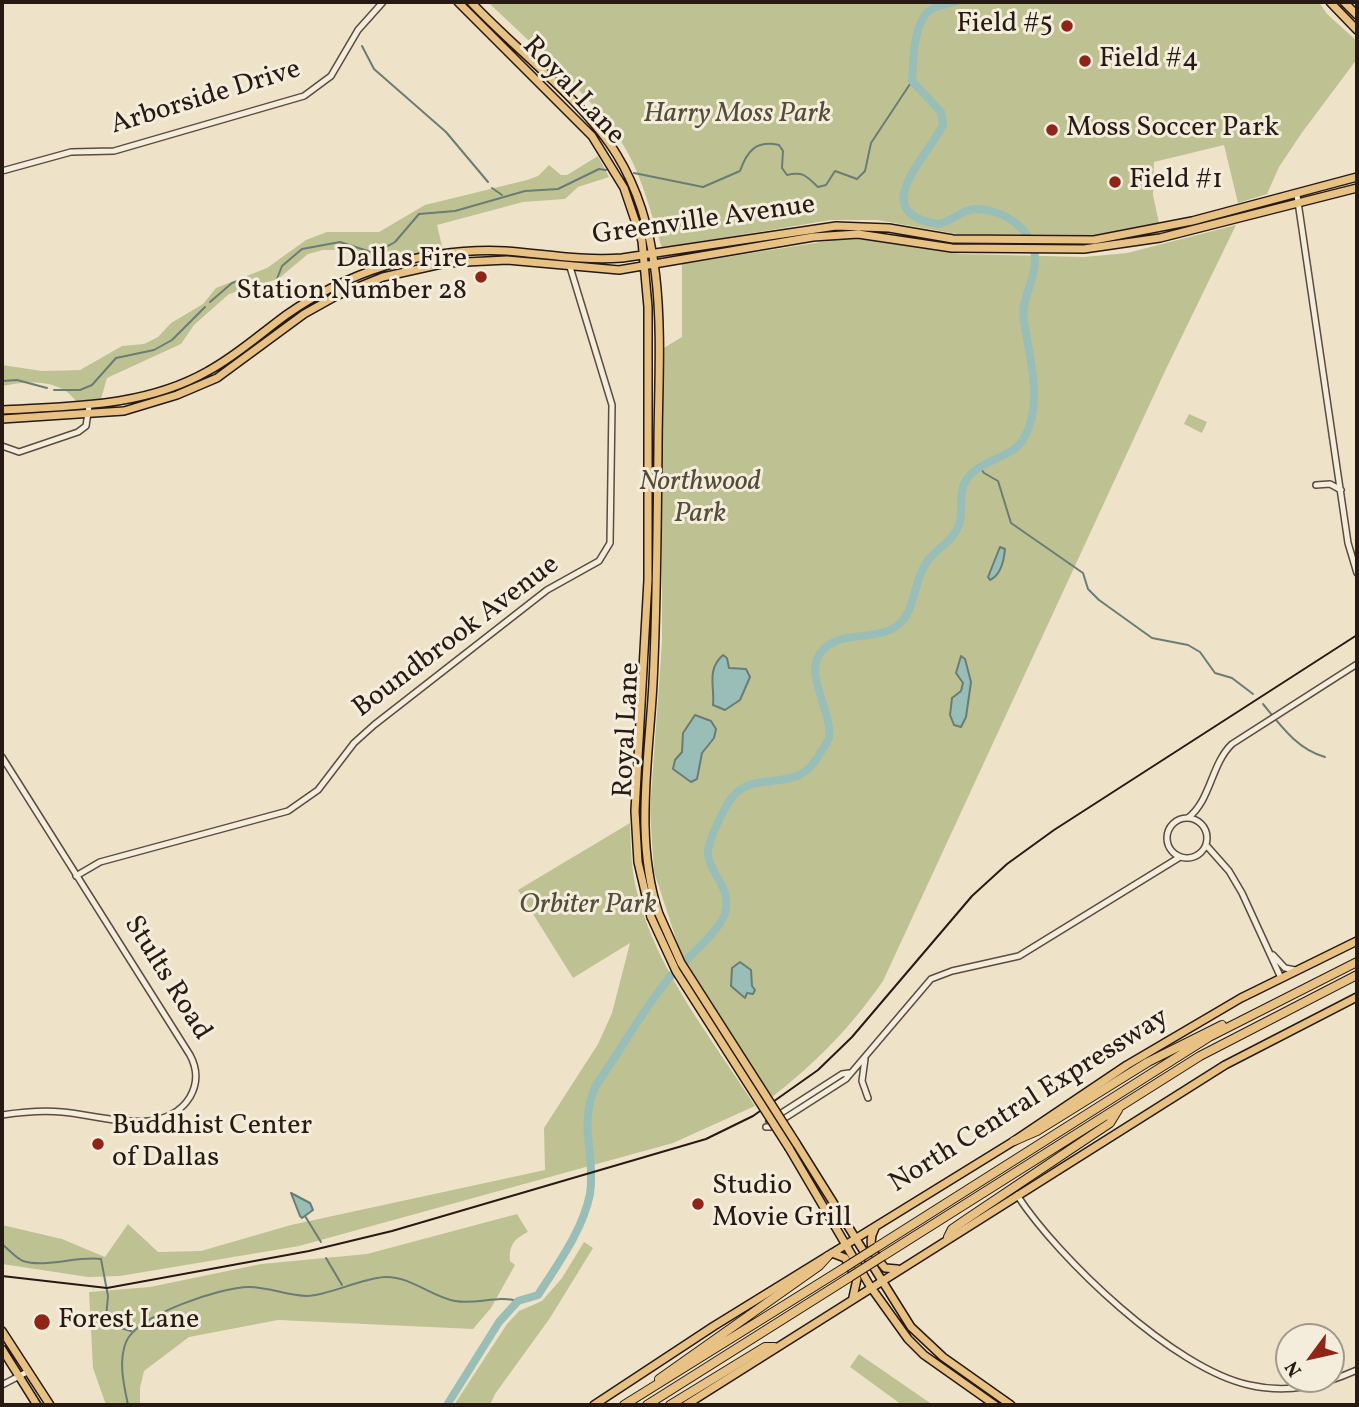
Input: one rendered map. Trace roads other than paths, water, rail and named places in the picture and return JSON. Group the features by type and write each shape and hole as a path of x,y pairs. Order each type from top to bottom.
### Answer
{"highway":[{"name":"North Central Expressway","path":"624,1405 1251,1013 1357,962"},
{"name":"North Central Expressway","path":"647,1405 1242,1032 1357,975"},
{"path":"1014,1141 1037,1131 1177,1046 1251,1013"},
{"path":"948,1237 960,1223 1110,1123 1119,1107"},
{"path":"653,1387 664,1374 818,1266 830,1254"},
{"path":"670,1405 765,1347 774,1347"}],"main road":[{"name":"Royal Lane","path":"458,2 592,136 619,178 649,255"},
{"name":"Royal Lane","path":"471,2 596,126 627,174 642,210 658,328 657,562 646,850 655,916"},
{"path":"1330,2 1357,30"},
{"path":"1344,2 1357,15"},
{"path":"619,178 627,174"},
{"name":"Greenville Avenue","path":"2,419 88,410 198,377 310,300 349,279 416,259 462,252 586,260 649,255 822,226 953,240 1114,242 1158,228 1297,195 1357,177"},
{"name":"Greenville Avenue","path":"2,410 131,409 193,390 217,378 314,308 369,282 417,268 507,256 570,267 609,270 867,230 945,247 1051,250 1160,238 1357,188"},
{"path":"1201,219 1203,228"},
{"path":"1158,228 1160,238"},
{"path":"743,239 744,249"},
{"path":"462,252 462,261"},
{"path":"416,259 417,268"},
{"name":"Royal Lane","path":"650,265 648,580 636,797 637,850 655,916 792,1146 870,1286 912,1344 995,1405"},
{"path":"637,850 646,850"},
{"name":"North Central Expressway","path":"594,1405 877,1224 1014,1141 1117,1071 1280,978 1357,941"},
{"path":"689,1404 881,1279 1225,1065 1357,997"},
{"name":"Royal Lane","path":"792,1146 856,1238 911,1327 931,1348 1011,1405"},
{"path":"877,1224 870,1237 870,1246 885,1268 897,1269"},
{"path":"830,1254 845,1258 857,1279 853,1297"},
{"path":"2,1331 50,1405"},
{"path":"2,1349 37,1405"},
{"path":"952,1375 958,1367"}],"street":[{"name":"Arborside Drive","path":"2,171 71,152 114,151 304,96 331,76 358,30 383,2"},
{"path":"1297,195 1349,549 1357,573"},
{"name":"Boundbrook Avenue","path":"76,876 100,862 267,818 299,804 318,790 354,743 374,725 547,590 604,556 612,535 612,405 570,267"},
{"path":"2,446 19,452 41,447 83,429 88,410"},
{"path":"1316,485 1330,484 1340,490"},
{"path":"1180,858 1171,851 1167,838 1171,826 1188,818 1199,806 1225,751 1267,720 1357,664"},
{"name":"Stults Road","path":"2,757 190,1055 195,1070 195,1084 183,1105 147,1121 48,1111 2,1115"},
{"path":"849,1073 842,1074 780,1113 766,1127 771,1127 846,1079 931,979 942,973 1019,956 1180,858 1200,854 1206,845 1206,831 1200,822 1199,806"},
{"path":"1188,818 1200,822"},
{"path":"1206,845 1242,893 1280,978"},
{"path":"1165,868 1171,851"},
{"path":"1200,854 1221,862"},
{"path":"1272,955 1285,968 1298,970"},
{"path":"866,1055 862,1081 868,1098"},
{"path":"1017,1195 1050,1239 1112,1300 1153,1333 1216,1373 1252,1386 1297,1389 1323,1384 1357,1370"},
{"path":"2,1385 27,1372"}],"water":[{"path":"1000,547 1005,549 1003,562 997,575 990,580 988,577"},
{"path":"723,655 727,658 729,668 746,669 750,677 740,700 725,710 713,705 712,679 715,667"},
{"path":"961,656 965,659 971,682 966,717 961,727 954,725 950,715 952,698 961,691 963,683 956,673"},
{"path":"695,715 711,721 716,729 714,738 702,753 697,779 691,782 673,769 675,760 682,752 683,733"},
{"path":"740,962 751,970 752,986 755,990 753,994 747,993 745,998 731,986 732,968"},
{"path":"291,1193 310,1203 313,1210 302,1218"}],"waterway":[{"path":"447,1405 499,1322 518,1301 538,1295 582,1221 590,1194 588,1115 595,1087 659,991 714,931 724,916 726,898 710,863 708,849 726,806 744,787 790,778 811,766 829,737 827,716 815,670 822,651 831,643 842,639 880,633 902,622 909,610 924,566 959,525 961,495 967,479 980,467 1019,445 1030,424 1034,395 1023,314 1035,257 1027,235 1010,219 988,210 971,210 938,224 917,218 906,208 904,196 908,182 943,125 941,112 912,81 918,30 928,12 938,6 955,2"},
{"path":"362,46 374,69 446,132 488,182"},
{"path":"634,173 703,187 740,171 749,153 758,146 771,144 779,145 783,151 782,168 787,175 801,174 818,187 826,185 835,171 857,179 865,171 871,143 912,81"},
{"path":"210,302 232,283 246,278 260,295 271,294 282,266 302,249 340,242 371,252 379,251 395,242 419,214 455,211 525,191 558,189 599,169 606,170"},
{"path":"492,188 502,195"},
{"path":"54,390 80,390 92,385 116,358 154,350 172,340 205,307"},
{"path":"2,381 17,380 47,388"},
{"path":"979,466 984,473 998,481 1011,523 1083,573 1088,589 1099,600 1152,638 1188,645 1200,652 1215,673 1232,678 1253,694"},
{"path":"1263,704 1298,743 1325,757"},
{"path":"305,1216 321,1242"},
{"path":"2,1244 20,1260 32,1263 101,1259 108,1296 106,1318 114,1326 131,1331"},
{"path":"326,1258 342,1285"},
{"path":"128,1405 122,1374 122,1357 126,1342 133,1332 146,1322 201,1297 249,1287 307,1296 385,1277 412,1283 455,1301 518,1301"}],"tram line":[{"path":"2,1276 107,1288 309,1251 392,1231 706,1139 753,1116 818,1070 852,1037 972,896 1007,864 1054,830 1357,635"}],"place":[{"name":"Field #5","path":"1067,26"},
{"name":"Field #4","path":"1085,61"},
{"name":"Moss Soccer Park","path":"1052,130"},
{"name":"Field #1","path":"1115,182"},
{"name":"Dallas Fire Station Number 28","path":"481,277"},
{"name":"Buddhist Center of Dallas","path":"98,1144"},
{"name":"Studio Movie Grill","path":"698,1204"},
{"name":"Forest Lane","path":"42,1322"}],"park label":[{"name":"Harry Moss Park","path":"737,116"},
{"name":"Northwood Park","path":"700,500"},
{"name":"Orbiter Park","path":"588,907"}]}
